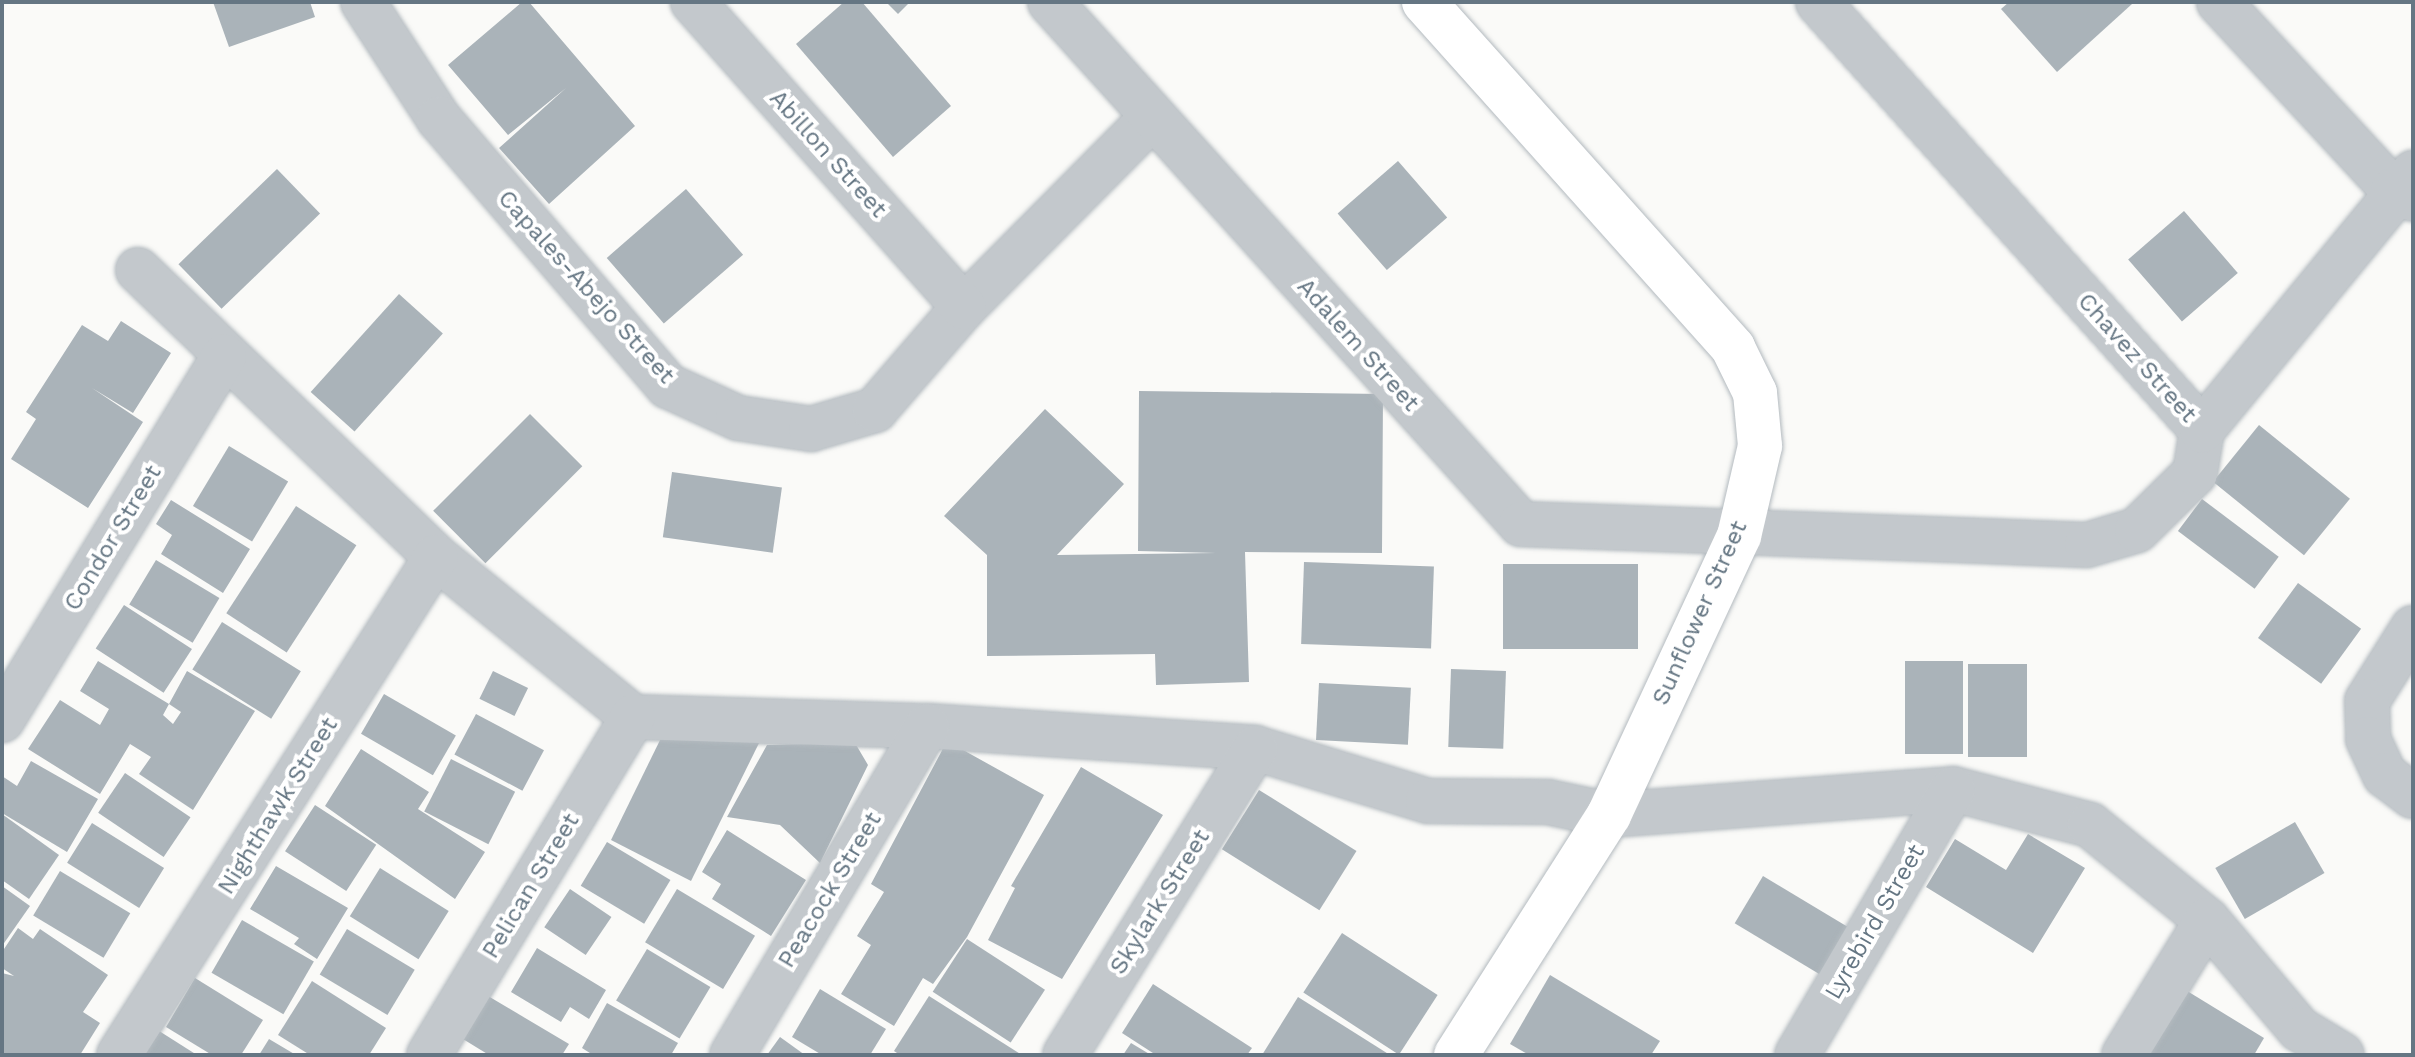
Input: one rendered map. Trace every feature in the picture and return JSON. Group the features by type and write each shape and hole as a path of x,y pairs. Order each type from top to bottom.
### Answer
{"main road":[{"name":"Sunflower Street","path":"1424,2 1733,348 1755,393 1760,446 1739,536 1609,815 1456,1055"}],"street":[{"name":"Capales-Abejo Street","path":"363,2 439,119 668,386 738,418 811,429 875,410 964,307 1152,118"},
{"name":"Abillon Street","path":"693,2 964,307"},
{"name":"Adalem Street","path":"1050,2 1521,524 1739,536"},
{"name":"Chavez Street","path":"1739,536 2087,545 2137,530 2170,502 2195,473 2202,430 1818,2"},
{"path":"2202,430 2406,188 2219,2"},
{"path":"138,270 436,557 633,717 927,726 1255,748 1428,801 1548,802 1609,815 1953,789 2090,825 2207,920 2299,1029 2342,1055"},
{"name":"Condor Street","path":"2,720 224,356"},
{"name":"Nighthawk Street","path":"119,1055 436,557"},
{"path":"2413,628 2367,701 2374,751 2385,775 2413,796"},
{"name":"Pelican Street","path":"429,1055 633,717"},
{"name":"Peacock Street","path":"732,1055 927,726"},
{"name":"Skylark Street","path":"1065,1055 1255,748"},
{"name":"Lyrebird Street","path":"1797,1055 1953,789"},
{"path":"2124,1055 2207,920"}],"building":[{"path":"213,2 310,2 315,17 229,47"},
{"path":"522,2 529,2 635,126 549,204 499,148 566,88 508,135 448,65"},
{"path":"844,2 862,2 951,106 893,157 796,44"},
{"path":"886,2 910,2 898,14"},
{"path":"2009,2 2132,4 2057,72 2001,9"},
{"path":"1398,161 1447,218 1387,270 1338,213"},
{"path":"277,169 320,214 222,309 178,264"},
{"path":"686,189 743,255 664,324 607,258"},
{"path":"2184,211 2238,273 2182,321 2128,260"},
{"path":"399,294 443,333 355,432 311,392"},
{"path":"121,321 171,353 133,413 92,388 143,422 88,508 11,459 36,419 26,412 82,325 108,341"},
{"path":"1139,391 1383,394 1382,553 1245,552 1249,682 1156,685 1155,654 987,656 987,555 944,516 1045,409 1124,484 1057,555 1216,553 1138,551"},
{"path":"530,414 582,466 485,563 433,511"},
{"path":"2259,425 2350,499 2304,555 2213,482"},
{"path":"229,446 288,482 252,542 193,506"},
{"path":"672,472 782,487 773,553 663,537"},
{"path":"2202,499 2279,557 2255,589 2178,531"},
{"path":"171,500 250,549 223,593 161,554 172,535 156,524"},
{"path":"296,506 356,545 287,653 226,613"},
{"path":"156,560 219,598 193,643 129,605"},
{"path":"1304,562 1434,567 1431,648 1301,644"},
{"path":"1503,564 1638,564 1638,649 1503,649"},
{"path":"2298,583 2361,629 2321,684 2258,638"},
{"path":"124,605 192,649 164,693 96,649"},
{"path":"222,622 301,671 271,719 192,669"},
{"path":"98,661 169,704 187,671 255,711 193,810 139,774 151,757 130,744 100,794 28,749 60,700 100,725 109,709 80,691","holes":["169,704 181,712 173,724 163,715"]},
{"path":"1905,661 1963,661 1963,754 1905,754"},
{"path":"1968,664 2027,664 2027,757 1968,757"},
{"path":"1451,669 1506,671 1503,749 1448,747"},
{"path":"493,671 528,688 514,716 479,699"},
{"path":"1319,683 1411,688 1408,745 1316,740"},
{"path":"384,694 456,736 433,775 361,734"},
{"path":"476,714 544,750 522,791 454,755"},
{"path":"663,734 761,739 691,881 611,840"},
{"path":"947,741 1044,795 967,937 933,984 923,978 894,1026 841,994 871,945 857,936 884,892 871,884"},
{"path":"855,743 868,765 820,863 780,825 727,817 767,745"},
{"path":"361,749 429,792 418,809 485,852 455,899 325,806"},
{"path":"451,759 515,792 488,844 424,812"},
{"path":"31,761 98,799 67,852 2,813 2,776 17,786"},
{"path":"1081,767 1163,815 1062,979 988,940 1015,888 1011,886"},
{"path":"125,773 190,817 164,857 98,813"},
{"path":"1259,790 1357,851 1319,910 1222,849"},
{"path":"315,805 376,845 346,891 285,851"},
{"path":"2,814 59,855 29,899 2,880"},
{"path":"2295,822 2324,873 2245,919 2215,868"},
{"path":"92,823 164,868 139,908 67,863"},
{"path":"727,830 806,880 771,936 712,899 721,884 702,872"},
{"path":"2028,834 2085,868 2033,953 1926,887 1955,839 2006,870"},
{"path":"607,842 670,880 644,924 581,886"},
{"path":"276,866 348,908 317,959 294,944 299,938 250,909"},
{"path":"380,868 449,911 418,959 350,916"},
{"path":"60,871 130,913 104,958 33,916"},
{"path":"1763,876 1850,929 1822,976 1735,923"},
{"path":"2,886 30,906 2,946"},
{"path":"570,889 611,917 586,955 544,927"},
{"path":"677,889 755,936 723,989 645,942"},
{"path":"242,920 314,962 283,1014 212,973"},
{"path":"18,928 33,939 40,929 108,975 83,1012 100,1023 80,1055 2,1055 2,973 14,976 2,968 2,952"},
{"path":"347,929 415,970 387,1015 320,974"},
{"path":"1342,933 1438,995 1399,1055 1303,993"},
{"path":"967,939 1045,990 1011,1042 933,992"},
{"path":"537,948 606,990 589,1019 570,1007 561,1022 511,992"},
{"path":"647,949 710,987 680,1039 616,1000"},
{"path":"1550,975 1660,1041 1651,1055 1529,1055 1510,1044"},
{"path":"195,978 263,1020 241,1055 212,1055 166,1027"},
{"path":"312,981 386,1028 369,1055 310,1055 278,1035"},
{"path":"1153,984 1252,1048 1247,1055 1156,1055 1122,1033"},
{"path":"2179,986 2264,1038 2254,1055 2138,1055"},
{"path":"820,989 886,1029 870,1055 822,1055 792,1037"},
{"path":"483,993 569,1044 562,1055 489,1055 458,1036"},
{"path":"929,996 1022,1055 900,1055 894,1051"},
{"path":"1298,997 1390,1055 1262,1055"},
{"path":"607,1003 678,1043 671,1055 593,1055 582,1048"},
{"path":"156,1029 197,1055 140,1055"},
{"path":"780,1037 805,1055 767,1055"},
{"path":"269,1039 296,1055 259,1055"},
{"path":"1131,1043 1151,1055 1123,1055"}]}
